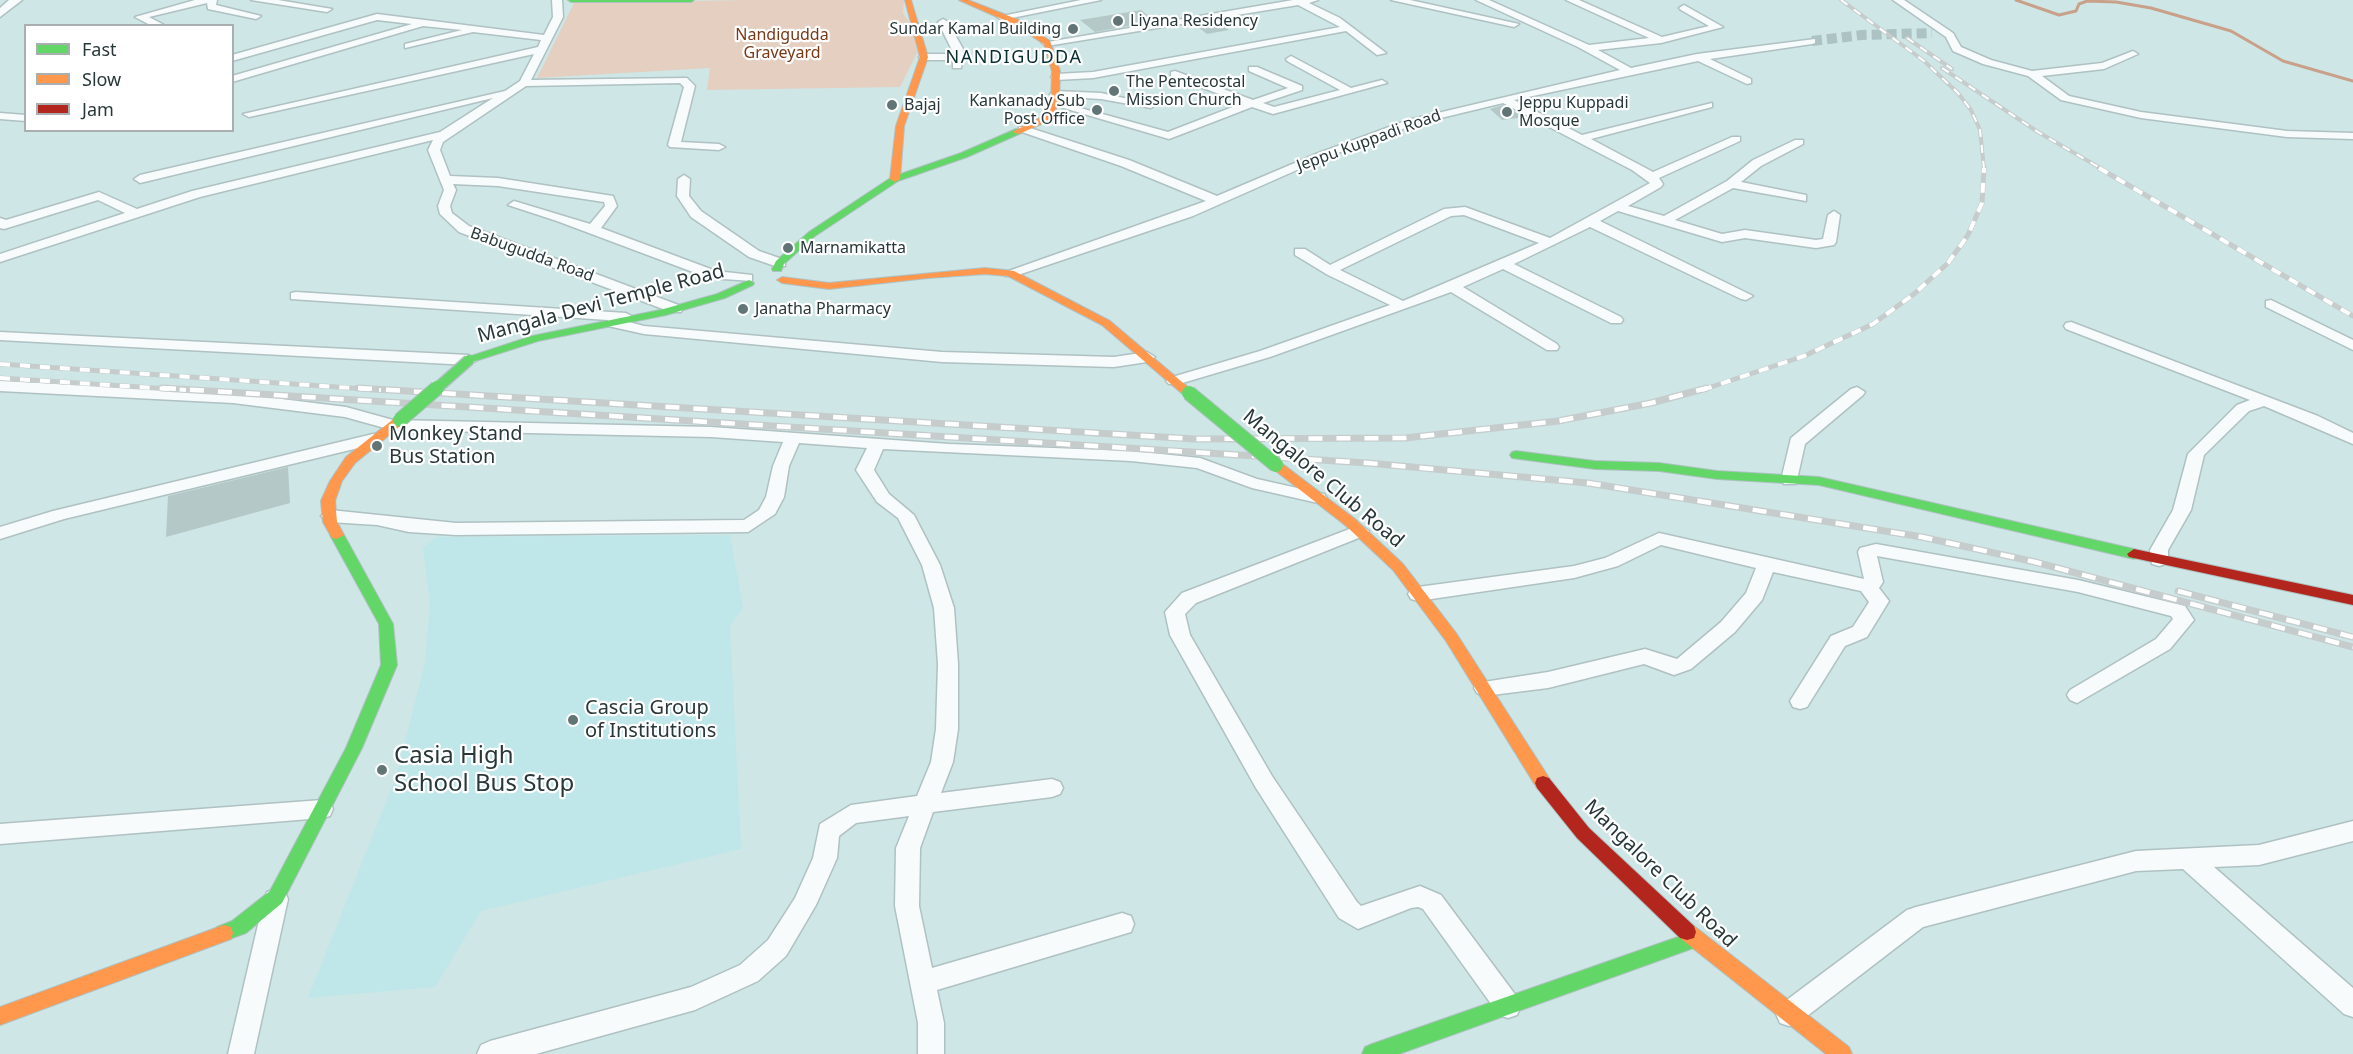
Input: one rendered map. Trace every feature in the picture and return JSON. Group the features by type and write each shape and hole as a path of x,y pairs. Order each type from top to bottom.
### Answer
{"main road":[{"path":"571,0 691,0"},
{"path":"895,179 900,126 924,57 918,28 909,10 908,0"},
{"path":"774,277 812,234 895,179 964,155 1045,119 1055,99 1056,76 1047,43 1002,17 962,0"},
{"name":"Mangala Devi Temple Road","path":"0,1017 238,927 276,897 354,748 389,665 386,624 330,522 328,501 336,481 350,460 469,360 536,338 676,309 721,296 748,281 761,270 774,277"},
{"name":"Mangalore Club Road","path":"748,281 774,277 829,286 928,275 985,271 1010,273 1049,291 1106,324 1276,465 1360,531 1398,567 1451,637 1521,752 1576,824 1695,939 1842,1054"},
{"path":"1516,455 1595,465 1659,466 1717,475 1819,481 1917,502 2159,561 2353,600"},
{"path":"1372,1054 1695,939"},
{"name":"Mangalore Club Road","path":"1789,1014 1822,1054"}],"street":[{"path":"0,14 8,4 17,0"},
{"path":"156,24 140,18 206,0"},
{"path":"212,0 211,7 256,16"},
{"path":"256,0 327,9"},
{"path":"0,258 196,194 444,134 519,86 558,17 557,0"},
{"path":"1002,17 1096,0"},
{"path":"1047,43 1313,0"},
{"path":"1396,0 1520,26 1539,27"},
{"path":"1481,0 1588,48 1629,71"},
{"path":"1571,0 1661,40"},
{"path":"1899,1 1917,0"},
{"path":"1298,1 1348,28 1381,53"},
{"path":"1899,1 1946,33 1957,48 1970,55 2032,74 2065,98 2108,110 2287,134 2353,136"},
{"path":"1588,48 1661,40 1718,27 1684,8"},
{"path":"234,57 377,17 481,29 545,43"},
{"path":"234,78 430,22"},
{"path":"924,57 958,62 958,49 943,22"},
{"path":"1056,76 1093,75 1348,28"},
{"path":"409,46 481,29"},
{"path":"1932,33 1946,33"},
{"name":"Jeppu Kuppadi Road","path":"1010,273 1218,201 1320,156 1412,122 1504,99 1697,57 1812,41"},
{"path":"249,114 545,43"},
{"path":"2032,74 2104,66 2133,54"},
{"path":"1697,57 1747,81"},
{"path":"1291,59 1350,91"},
{"path":"1055,99 1169,136 1252,103 1298,88 1253,69"},
{"path":"1175,74 1273,111 1382,83"},
{"path":"140,179 519,86 683,80 690,86 674,145 719,147"},
{"path":"1055,99 1101,96 1150,105"},
{"path":"1174,381 1265,354 1452,286 1550,243 1657,184 1652,177 1504,99"},
{"path":"1580,139 1708,105"},
{"path":"0,116 24,118"},
{"path":"1023,129 1125,163 1218,201"},
{"name":"Babugudda Road","path":"444,134 434,150 450,190 444,206 446,214 464,230 676,309"},
{"path":"1652,177 1736,139"},
{"path":"1665,220 1731,184 1757,163 1799,142"},
{"path":"684,179 683,196 696,213 731,240 754,254 774,277"},
{"path":"447,180 498,182 609,199 611,206 592,230"},
{"path":"1731,184 1802,198"},
{"path":"0,222 4,225 99,196 135,213"},
{"path":"514,205 592,230 714,275 748,281"},
{"path":"1615,206 1722,238 1745,234 1816,244 1829,242 1834,214"},
{"path":"1333,272 1334,268 1372,248 1448,212 1465,211 1550,243"},
{"path":"1589,221 1746,296"},
{"path":"1300,252 1333,272 1402,306"},
{"path":"1503,264 1616,320"},
{"path":"1452,286 1552,347"},
{"path":"296,296 640,317"},
{"path":"2271,304 2353,346"},
{"path":"613,323 644,330 942,357 1114,362 1147,357"},
{"path":"2071,326 2312,419 2353,439"},
{"path":"0,336 469,360"},
{"path":"0,386 232,398 346,412 396,422 622,429 1131,456 1200,463 1252,483 1318,498"},
{"path":"1790,480 1797,442 1857,392"},
{"path":"2159,561 2159,550 2182,510 2196,454 2243,408 2264,401"},
{"path":"330,516 377,519 409,526 456,529 747,526 766,514 775,496 781,466 793,438"},
{"path":"0,533 59,515 299,454 373,439"},
{"path":"877,444 864,470 883,498 905,515 931,565 945,608 948,664 947,729 942,762 908,848 907,871 907,906 931,1023 931,1054"},
{"path":"1360,531 1189,598 1174,612 1180,635 1264,782 1348,910 1358,918 1409,898 1420,896 1432,902 1508,1006"},
{"path":"1418,594 1574,572 1611,562 1659,539 1822,578 1867,586 1874,582 1867,552 1876,550 2078,586 2178,611 2184,620 2163,644 2077,695"},
{"path":"1484,688 1548,680 1645,657 1674,668 1684,664 1728,627 1755,595 1767,563"},
{"path":"1800,701 1838,641 1860,632 1879,601 1867,586"},
{"path":"490,1054 695,998 749,973 777,948 804,905 825,858 828,831 851,814 1052,788"},
{"path":"0,834 322,809"},
{"path":"1789,1014 1916,918 2136,861 2259,855 2353,831"},
{"path":"2187,858 2353,1005"},
{"path":"241,1054 276,897"},
{"path":"923,982 1122,924"}],"shaded area":[{"name":"Cascia Group of Institutions","path":"730,535 743,608 730,626 741,849 481,911 435,987 308,998 396,777 425,663 430,602 423,548 436,537"}],"green space":[{"name":"Nandigudda Graveyard","path":"904,0 903,13 912,27 917,53 900,87 707,90 710,68 537,78 574,3"}],"building":[{"name":"Liyana Residency","path":"1141,10 1155,21 1095,32 1080,20"},
{"path":"1215,21 1229,30 1207,34 1194,24"},
{"name":"Jeppu Kuppadi Mosque","path":"1503,105 1525,117 1502,120 1490,109"},
{"path":"288,467 290,503 166,537 168,496"}],"waterway":[{"path":"2016,0 2059,15 2076,11 2079,4 2087,1 2116,2 2151,8 2231,31 2283,61 2353,81"}],"tunnel":[{"path":"1812,41 1862,35 1932,33"}],"railway":[{"path":"1841,0 1924,61 1958,93 1971,110 1980,130 1984,169"},
{"path":"1907,38 1952,69"},
{"path":"1942,68 2038,132 2102,169"},
{"path":"2099,168 2353,316"},
{"path":"1702,390 1804,356 1873,324 1914,294 1948,263 1968,235 1982,203 1984,169"},
{"path":"0,364 381,390"},
{"path":"0,378 186,390"},
{"path":"162,388 1368,463 1588,483 1922,537 2035,562 2353,647"},
{"path":"358,388 1195,439 1405,438 1558,421 1651,403 1707,388"},
{"path":"2178,591 2353,637"}],"traffic: fast":[{"path":"571,0 691,0"},
{"path":"777,269 780,263 812,234 895,179 964,155 1016,132"},
{"path":"469,360 536,338 662,313 721,296 749,283"},
{"path":"400,420 469,360"},
{"path":"1189,393 1276,465"},
{"path":"1516,455 1595,465 1659,467 1717,475 1819,481 2134,554"},
{"path":"224,933 239,927 276,897 354,748 389,665 386,624 337,535"},
{"path":"1372,1054 1695,939"}],"traffic: slow":[{"path":"895,179 900,126 924,57 908,0"},
{"path":"962,0 1016,22 1047,43 1056,71 1055,104 1045,119 1016,132"},
{"path":"782,280 829,286 928,275 985,271 1010,273 1106,323 1189,393"},
{"path":"337,535 330,522 328,501 336,481 350,460 400,420"},
{"path":"1276,465 1350,522 1398,567 1451,637 1543,783"},
{"path":"1687,932 1842,1054"},
{"path":"0,1016 224,933"}],"traffic: jam":[{"path":"2134,554 2353,600"},
{"path":"1543,783 1583,833 1687,932"}],"place":[{"name":"Liyana Residency","path":"1118,21"},
{"name":"Sundar Kamal Building","path":"1073,29"},
{"name":"The Pentecostal Mission Church","path":"1114,91"},
{"name":"Bajaj","path":"892,105"},
{"name":"Kankanady Sub Post Office","path":"1097,110"},
{"name":"Jeppu Kuppadi Mosque","path":"1507,112"},
{"name":"Marnamikatta","path":"788,248"},
{"name":"Janatha Pharmacy","path":"743,309"},
{"name":"Monkey Stand Bus Station","path":"377,446"},
{"name":"Cascia Group of Institutions","path":"573,720"},
{"name":"Casia High School Bus Stop","path":"382,770"}],"district":[{"name":"NANDIGUDDA","path":"1014,58"}]}
